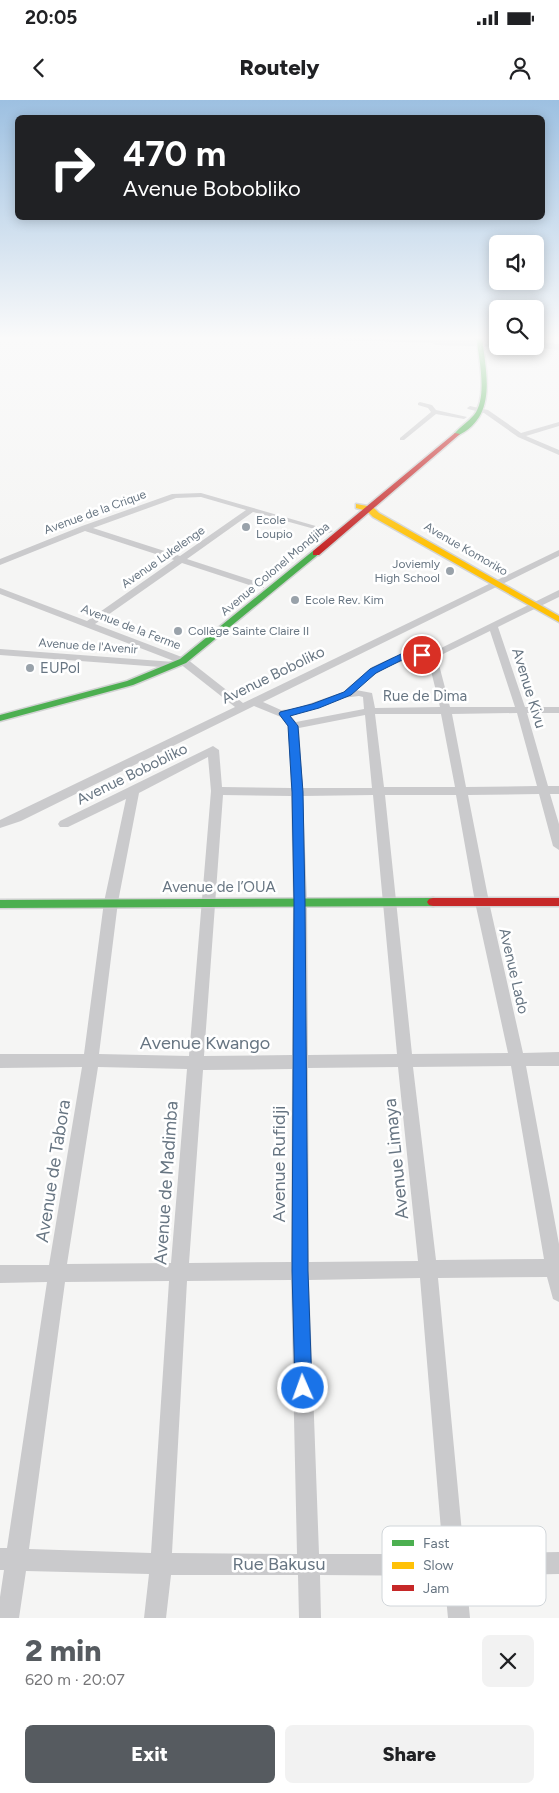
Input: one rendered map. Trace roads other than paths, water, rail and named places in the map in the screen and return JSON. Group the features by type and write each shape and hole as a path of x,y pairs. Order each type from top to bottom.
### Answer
{"main road":[{"name":"Avenue Colonel Mondjiba","path":"0,709 123,677 159,664 177,661 194,642 329,531 364,507 472,411"},
{"name":"Avenue Colonel Mondjiba","path":"0,718 130,683 177,661 364,507 471,422 472,411"},
{"name":"Avenue Komoriko","path":"364,507 559,619"},
{"name":"Avenue de l’OUA","path":"0,904 111,902 559,902"}],"street":[{"path":"432,408 434,412"},
{"path":"402,440 434,412 472,411 497,417 520,436 559,453"},
{"path":"520,436 559,424"},
{"name":"Avenue de la Crique","path":"0,562 85,528 175,496 201,495 329,531"},
{"name":"Avenue Lukelenge","path":"89,624 251,510"},
{"path":"85,528 261,586"},
{"name":"Avenue Boboliko","path":"0,824 17,818 559,553"},
{"name":"Avenue de la Ferme","path":"0,591 89,624 177,661 242,707"},
{"path":"347,694 373,671 396,659 412,654 432,656 559,593"},
{"name":"Avenue Kivu","path":"493,627 521,710 559,846"},
{"name":"Avenue de l'Avenir","path":"0,652 159,664"},
{"name":"Avenue Lado","path":"432,656 446,711 482,902 517,1059 559,1293"},
{"path":"253,701 288,720 316,706 347,694 362,693 369,703"},
{"name":"Rue de Dima","path":"288,720 369,703 446,711 559,710"},
{"name":"Avenue Limaya","path":"369,703 428,1269 451,1526"},
{"name":"Avenue Rufidji","path":"288,720 297,792 300,902 300,1271 310,1618"},
{"name":"Avenue de Madimba","path":"155,1618 161,1564 179,1272 209,902 216,791 214,750"},
{"name":"Avenue Bobobliko","path":"64,824 214,750"},
{"path":"216,791 462,792 559,790"},
{"name":"Avenue de Tabora","path":"8,1618 9,1559 91,1060 111,902 134,791"},
{"name":"Avenue Kwango","path":"0,1061 91,1060 195,1063 559,1059"},
{"path":"0,1274 556,1268"},
{"name":"Rue Bakusu","path":"9,1559 161,1564 382,1565"},
{"name":"Rue Bakusu","path":"546,1563 559,1563"}],"place":[{"name":"Ecole Loupio","path":"246,527"},
{"name":"Joviemly High School","path":"450,571"},
{"name":"Ecole Rev. Kim","path":"295,600"},
{"name":"Collège Sainte Claire II","path":"178,631"},
{"name":"EUPol","path":"30,668"}]}
